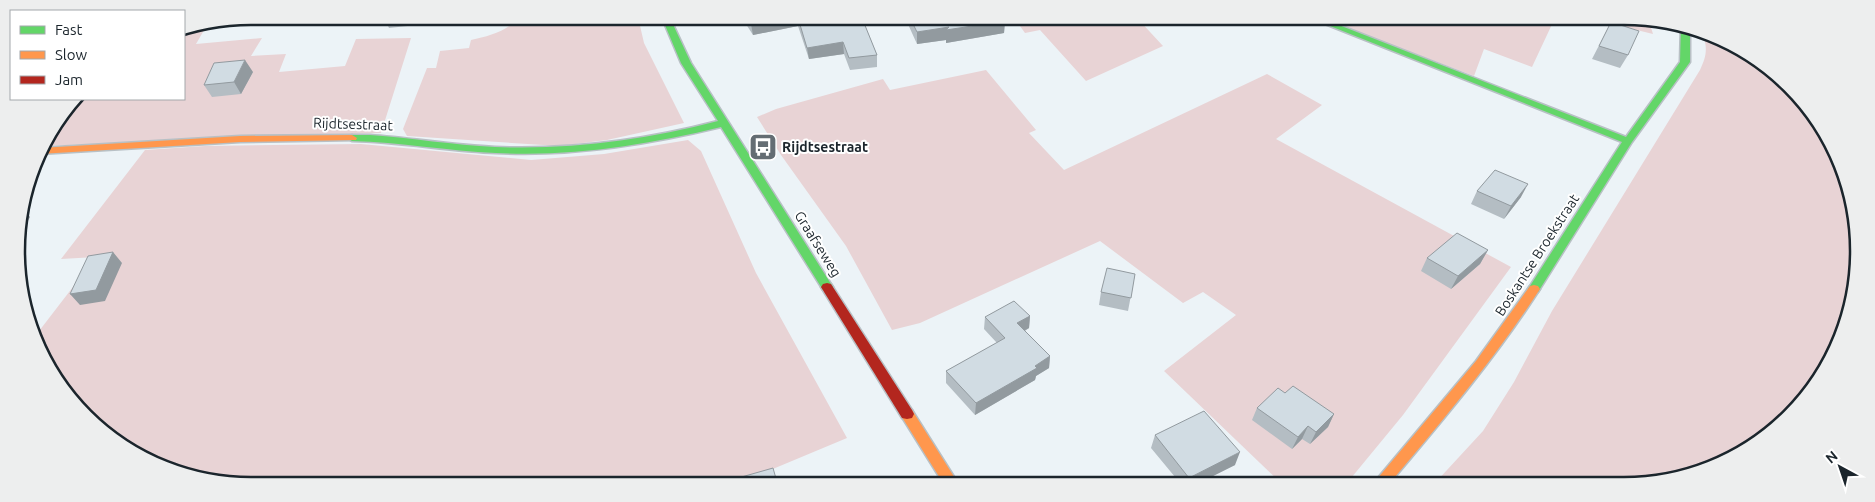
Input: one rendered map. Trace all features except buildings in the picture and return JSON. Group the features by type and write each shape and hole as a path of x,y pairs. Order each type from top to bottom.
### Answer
{"street":[{"name":"Graafseweg","path":"669,25 686,63 947,477"},
{"path":"1332,25 1628,141"},
{"name":"Boskantse Broekstraat","path":"1387,477 1467,382 1517,316 1628,141 1685,62 1686,34"},
{"name":"Rijdtsestraat","path":"48,150 265,137 364,138 495,150 569,151 677,135 723,122"}],"shaded area":[{"path":"640,25 644,43 684,123 607,140 559,146 407,136 403,129 427,68 436,68 440,51 469,48 471,40 491,35 509,26"},
{"path":"1019,25 1144,25 1163,46 1086,81 1040,30 1025,33"},
{"path":"1339,25 1552,25 1532,67 1484,49 1474,76"},
{"path":"1616,25 1651,27 1653,34"},
{"path":"204,30 196,44 262,38 251,56 286,54 279,72 345,66 356,39 411,38 381,133 51,146 63,125 83,100 185,100 185,35"},
{"path":"1704,40 1737,55 1762,72 1784,91 1812,125 1827,151 1838,178 1846,207 1850,236 1850,266 1846,295 1838,324 1820,364 1794,400 1773,421 1737,447 1697,465 1668,473 1639,477 1441,477 1483,431 1514,382 1552,311 1700,70 1706,53"},
{"path":"986,70 1036,130 1029,133 1064,170 1267,74 1322,105 1276,139 1511,267 1403,415 1352,477 1275,477 1164,371 1236,315 1203,292 1183,303 1100,241 920,323 892,330 846,246 781,155 757,117 776,109 883,79 890,90"},
{"path":"688,140 701,151 756,273 847,438 754,477 236,477 207,473 178,465 151,454 125,439 91,411 72,389 55,364 39,330 96,257 61,259 145,150 205,146 361,144 531,160 604,154"}],"traffic: fast":[{"path":"669,25 686,63 827,287"},
{"path":"1332,25 1628,141"},
{"path":"1534,289 1628,141 1685,62 1686,34"},
{"path":"352,138 478,149 554,150 611,146 723,123"}],"traffic: slow":[{"path":"48,150 240,139 352,138"},
{"path":"1387,477 1481,364 1534,289"},
{"path":"907,414 947,477"}],"traffic: jam":[{"path":"827,287 907,414"}],"place":[{"name":"Rijdtsestraat","path":"763,147"}]}
